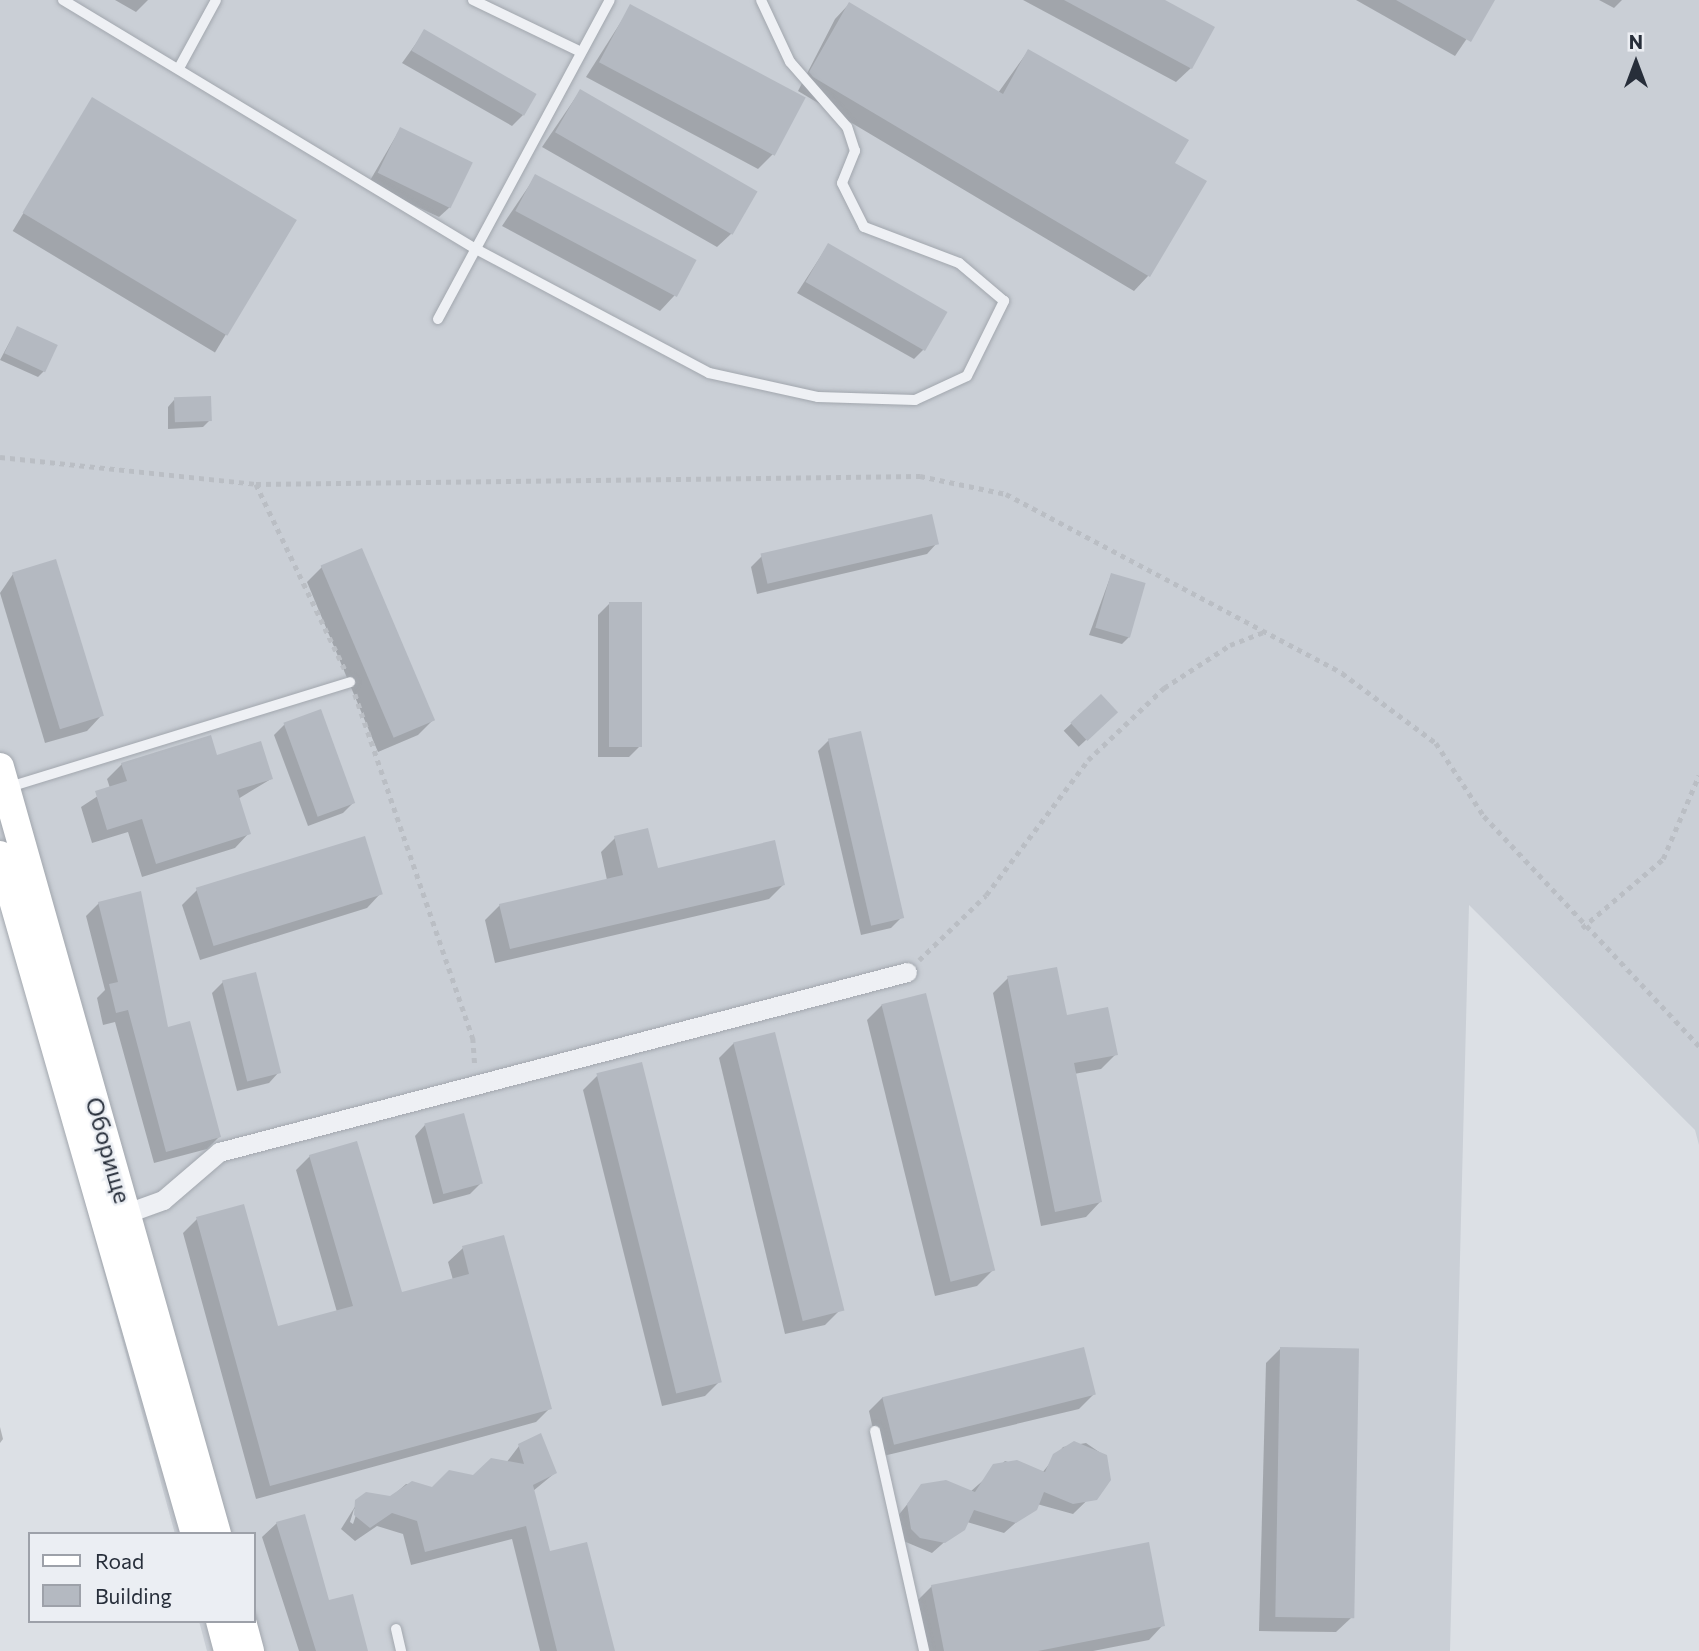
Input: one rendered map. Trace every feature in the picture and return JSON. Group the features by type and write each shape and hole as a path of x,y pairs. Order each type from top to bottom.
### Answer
{"main road":[{"name":"Оборище","path":"3,777 117,1217 195,1532"},
{"name":"Оборище","path":"0,855 216,1532"},
{"path":"220,1623 228,1651"},
{"path":"243,1623 250,1651"}],"street":[{"path":"117,1217 163,1199 219,1152 476,1081 907,972"}],"lane":[{"path":"63,0 474,248 709,373 818,397 915,400 967,376 1004,301 958,263 864,227 842,183 855,151 847,127 790,62 761,0"},
{"path":"179,68 216,0"},
{"path":"473,0 577,50"},
{"path":"438,319 577,50 610,0"},
{"path":"3,777 350,682"},
{"path":"875,1431 924,1651"},
{"path":"396,1629 401,1651"}],"path":[{"path":"0,457 256,484 920,476 1006,494 1342,673 1436,743 1484,816 1582,928 1699,1046"},
{"path":"256,484 350,682 473,1038 476,1081"},
{"path":"907,972 986,895 1042,813 1145,706 1230,645 1267,631"},
{"path":"1582,928 1663,859 1699,775"}],"shaded area":[{"path":"0,0 1699,0 1699,1145 1695,1130 1469,905 1450,1651 207,1651 200,1623 256,1623 256,1532 174,1532 0,892"}],"building":[{"path":"1064,0 1165,0 1215,27 1192,69"},
{"path":"1396,0 1495,0 1471,42"},
{"path":"849,2 1003,94 1028,49 1189,140 1175,163 1207,181 1150,277 813,77 809,72"},
{"path":"630,4 806,97 775,156 599,62"},
{"path":"424,29 537,94 524,116 412,51"},
{"path":"580,89 758,192 733,235 555,132"},
{"path":"92,97 297,220 227,336 22,213"},
{"path":"400,127 473,163 450,208 378,173"},
{"path":"535,174 697,260 677,297 515,211"},
{"path":"828,243 948,312 925,351 806,282"},
{"path":"17,326 58,345 45,372 4,353"},
{"path":"211,396 212,421 175,422 174,397"},
{"path":"932,514 939,544 767,584 761,554"},
{"path":"362,548 435,720 394,738 321,566"},
{"path":"56,559 104,716 60,729 12,572"},
{"path":"1111,573 1146,583 1130,638 1095,628"},
{"path":"609,602 642,602 642,747 609,747"},
{"path":"1101,694 1118,712 1087,741 1070,723"},
{"path":"321,709 355,803 318,817 283,723"},
{"path":"861,731 904,918 871,926 828,739"},
{"path":"211,735 217,755 261,741 273,779 237,790 251,834 156,864 142,819 107,830 95,791 127,781 121,763"},
{"path":"648,828 658,868 775,840 785,885 510,949 499,904 623,875 614,836"},
{"path":"365,836 383,894 214,946 196,888"},
{"path":"141,891 168,1027 190,1021 221,1137 166,1152 128,1010 116,1013 109,984 118,982 98,902"},
{"path":"1057,967 1067,1015 1108,1007 1118,1055 1074,1063 1102,1202 1055,1212 1007,976"},
{"path":"256,972 281,1073 247,1081 222,980"},
{"path":"926,993 995,1271 951,1282 881,1004"},
{"path":"775,1032 844,1310 803,1321 733,1042"},
{"path":"642,1062 722,1382 676,1394 596,1073"},
{"path":"464,1113 483,1184 443,1194 424,1124"},
{"path":"357,1141 402,1292 469,1274 462,1246 504,1235 552,1409 270,1486 196,1217 244,1204 278,1326 353,1306 309,1155"},
{"path":"1084,1347 1096,1395 894,1445 882,1397"},
{"path":"1280,1347 1359,1348 1354,1618 1275,1617"},
{"path":"541,1433 557,1473 533,1485 550,1551 587,1542 615,1651 557,1651 526,1526 425,1552 417,1521 392,1513 370,1528 354,1515 355,1500 366,1492 390,1496 412,1481 432,1487 449,1470 473,1475 491,1458 524,1464 518,1444"},
{"path":"1074,1441 1107,1455 1111,1480 1097,1500 1073,1504 1044,1492 1037,1510 1016,1523 974,1510 965,1530 945,1543 920,1538 911,1529 907,1504 921,1484 946,1480 975,1492 993,1464 1017,1460 1045,1472 1053,1454"},
{"path":"305,1514 329,1600 353,1594 368,1651 316,1651 276,1522"},
{"path":"1149,1542 1165,1626 1038,1651 944,1651 931,1585"}]}
